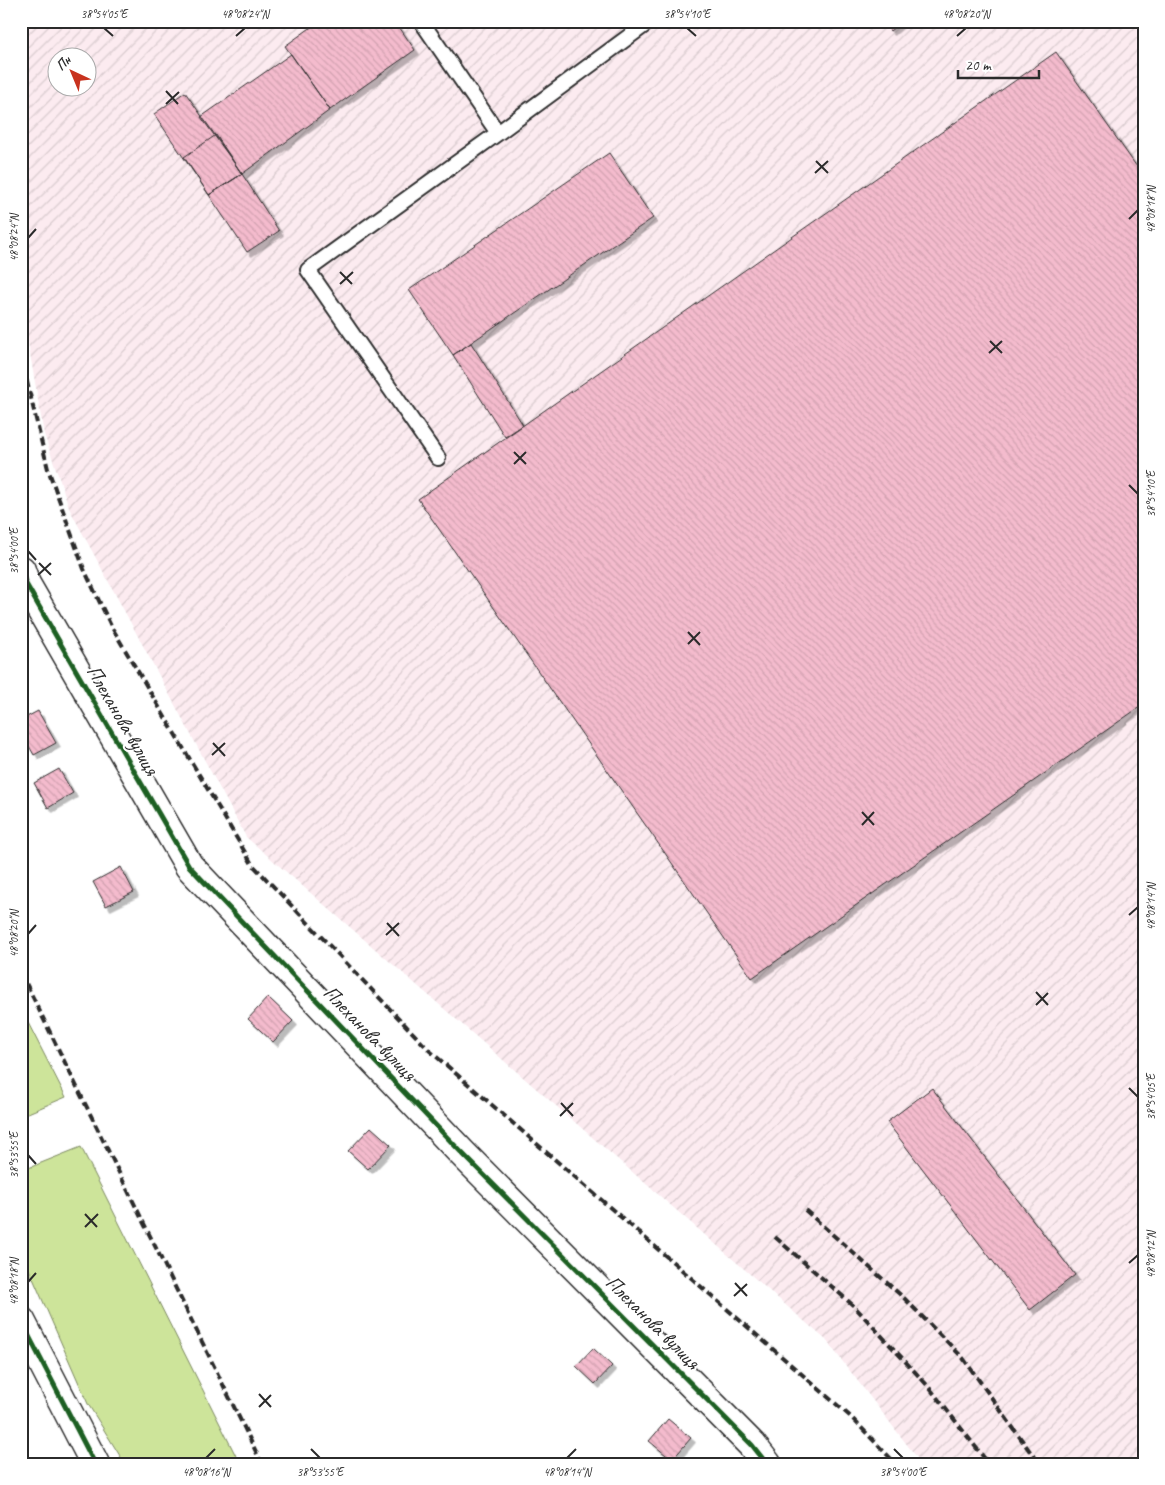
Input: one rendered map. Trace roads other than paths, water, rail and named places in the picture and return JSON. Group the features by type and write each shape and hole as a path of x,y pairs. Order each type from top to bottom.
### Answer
{"street":[{"name":"Плеханова вулиця","path":"21,570 26,584 189,866 461,1152 752,1445 767,1464"},
{"path":"21,1321 95,1464"}],"lane":[{"path":"421,21 498,133"},
{"path":"438,458 308,270 650,21"}],"railway":[{"path":"21,357 48,469 84,569 111,626 252,864 430,1051 851,1417 896,1464"},
{"path":"21,973 262,1464"},
{"path":"805,1210 904,1298 963,1358 1039,1464"},
{"path":"775,1237 854,1306 928,1386 989,1464"}]}
